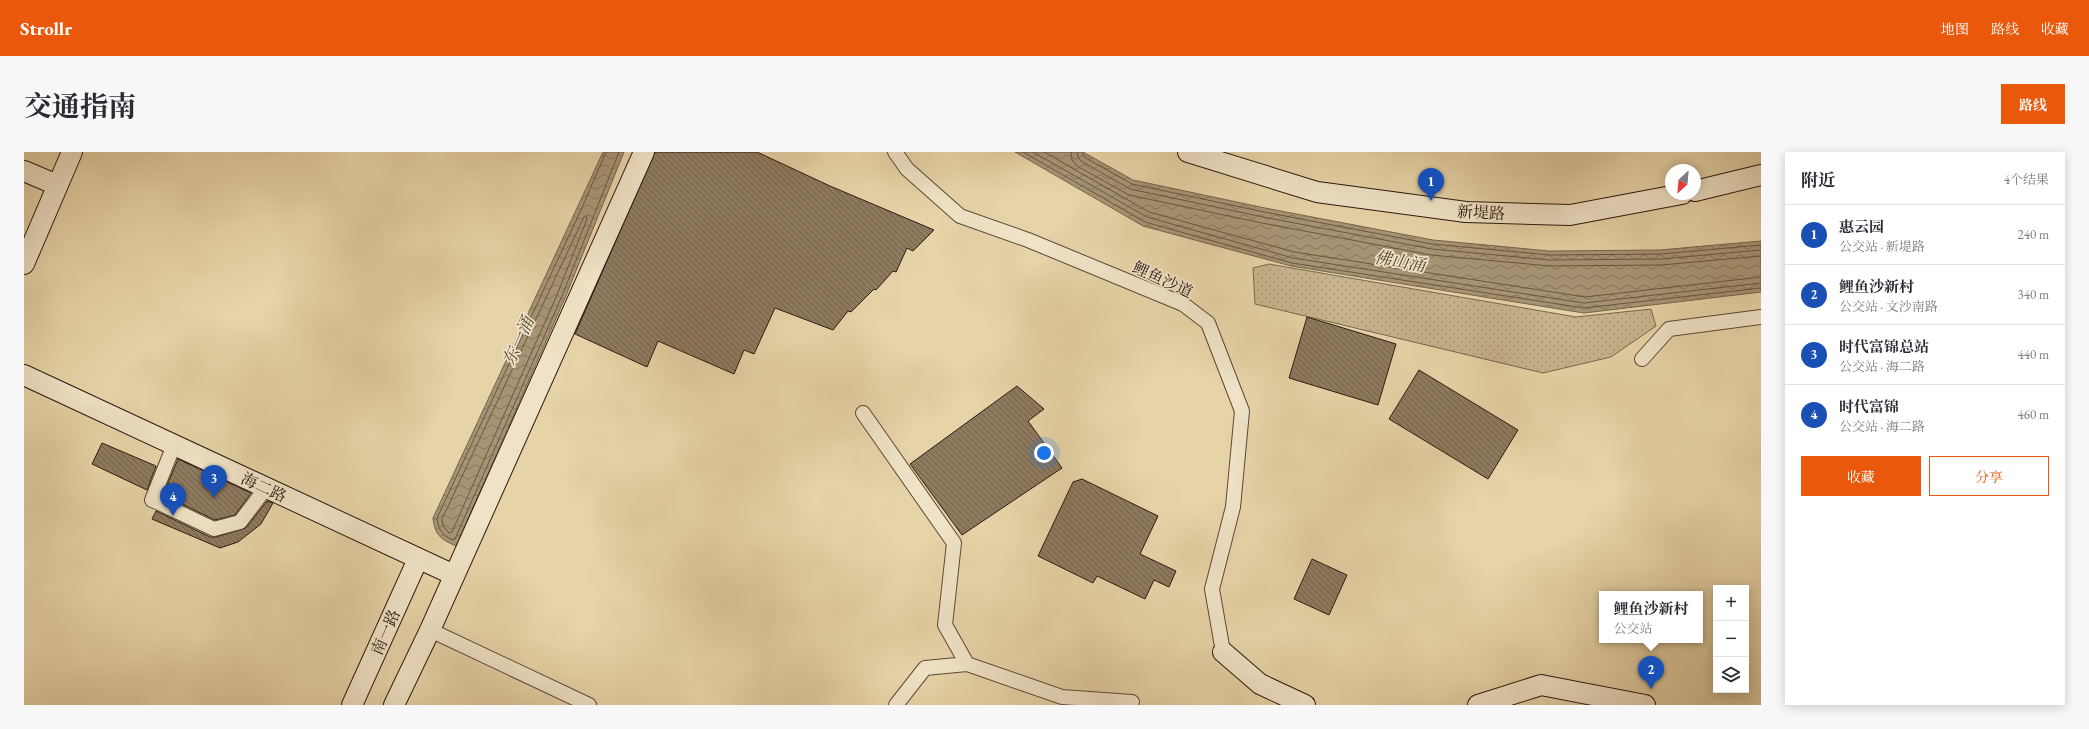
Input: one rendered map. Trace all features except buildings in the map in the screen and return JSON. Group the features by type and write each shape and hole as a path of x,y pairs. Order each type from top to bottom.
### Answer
{"street":[{"path":"24,264 72,152"},
{"path":"394,705 430,630 644,152"},
{"name":"鲤鱼沙道","path":"895,152 907,169 960,216 1028,240 1183,304 1208,323 1242,411 1233,507 1212,589 1223,652"},
{"name":"新堤路","path":"1188,152 1317,192 1466,212 1570,215 1665,197"},
{"path":"24,170 57,185"},
{"path":"1701,190 1761,175"},
{"path":"1642,359 1669,330 1761,317"},
{"name":"海二路","path":"24,375 454,575"},
{"path":"863,413 954,543 945,624 967,664"},
{"path":"174,445 152,500 214,529 240,522 266,488"},
{"name":"南一路","path":"352,705 418,559"},
{"path":"430,630 589,705"},
{"path":"1223,652 1260,684 1305,705"},
{"path":"896,705 925,668 967,664 1062,697 1132,702"},
{"path":"1478,705 1497,702 1541,685 1645,705"}],"shaded area":[{"path":"1269,264 1576,317 1651,309 1656,326 1611,357 1543,373 1255,304 1253,268"}],"water":[{"name":"东一涌","path":"603,152 624,152 565,298 456,546 439,536 435,529 433,518"},
{"name":"佛山涌","path":"1015,152 1083,152 1133,180 1265,208 1433,240 1549,251 1660,250 1761,241 1761,292 1584,313 1291,266 1143,226"}],"place":[{"name":"惠云园","path":"1431,201"},
{"name":"时代富锦总站","path":"214,498"},
{"name":"时代富锦","path":"173,516"},
{"name":"鲤鱼沙新村","path":"1651,689"}]}
